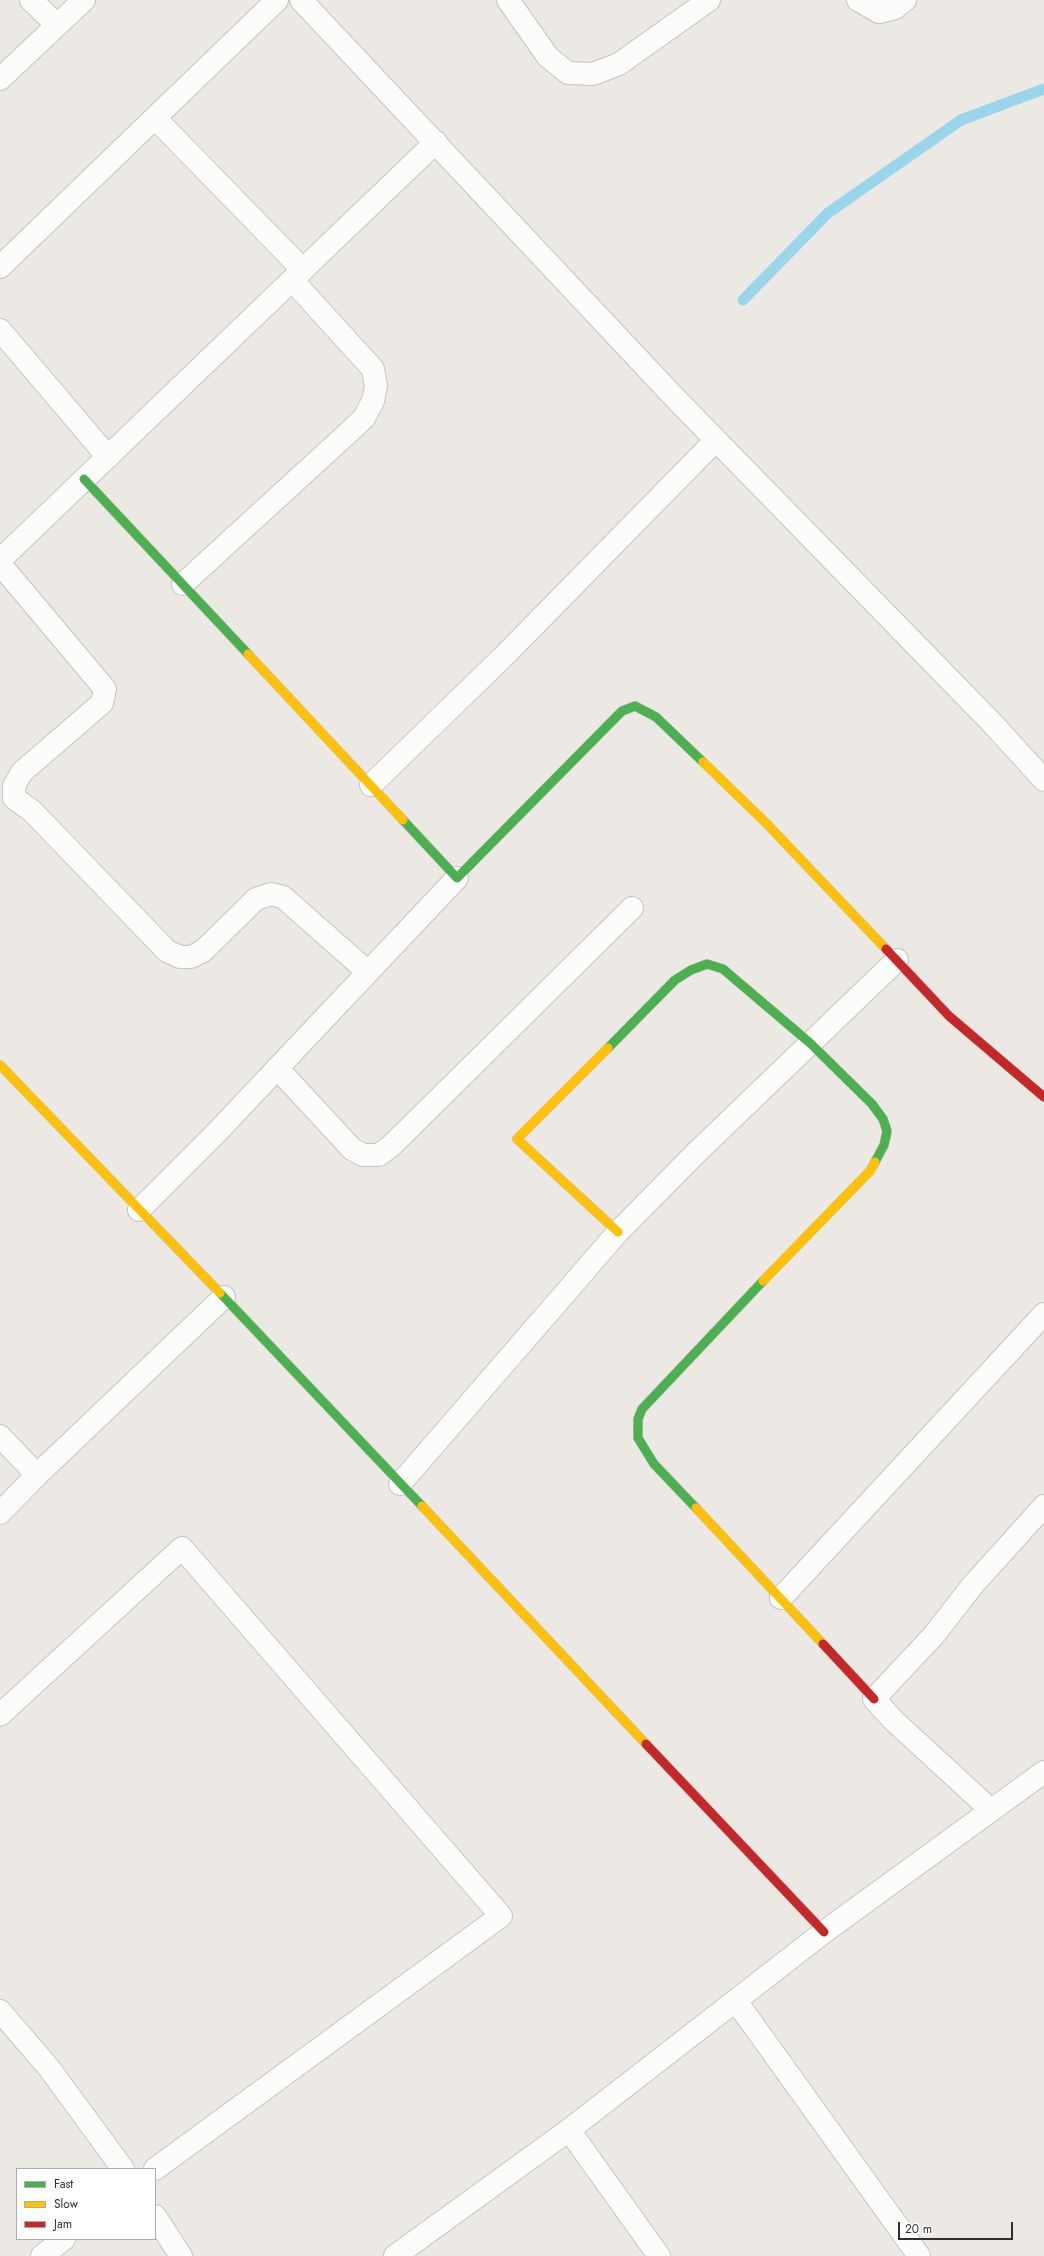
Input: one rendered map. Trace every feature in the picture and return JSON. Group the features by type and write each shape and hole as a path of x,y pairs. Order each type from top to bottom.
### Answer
{"street":[{"path":"31,0 57,25"},
{"path":"0,79 84,0"},
{"path":"0,267 277,0"},
{"path":"301,0 716,440 993,724 1044,780"},
{"path":"508,0 548,57 568,73 593,74 619,64 709,0"},
{"path":"858,0 879,12 895,8 905,0"},
{"path":"155,118 297,275 373,369 376,386 373,402 364,418 183,584"},
{"path":"0,560 436,142"},
{"path":"0,330 108,457"},
{"path":"371,785 505,655 716,440"},
{"path":"84,479 457,878"},
{"path":"0,564 105,689 102,703 22,772 14,786 14,798 32,811 167,951 180,957 191,957 203,951 256,898 271,894 283,897 368,972"},
{"path":"139,1210 277,1068 457,878 622,712 635,706 656,717 766,823 949,1016 1044,1097"},
{"path":"277,1068 352,1149 363,1155 379,1155 392,1145 632,908"},
{"path":"400,1484 618,1232 810,1043 897,960"},
{"path":"618,1232 518,1139 675,980 691,970 707,964 724,968 810,1043 876,1109 887,1131 884,1145 870,1171 728,1317 642,1409 638,1419 638,1438 654,1464 781,1598 893,1720 991,1810"},
{"path":"0,1065 224,1297 824,1932"},
{"path":"0,1513 37,1475 224,1297"},
{"path":"781,1598 1044,1314"},
{"path":"0,1436 37,1475"},
{"path":"874,1699 934,1635 972,1586 1044,1506"},
{"path":"0,1715 182,1548 501,1916 156,2168"},
{"path":"394,2256 569,2130 824,1932 1044,1772"},
{"path":"736,2001 918,2256"},
{"path":"0,2012 49,2068 122,2168"},
{"path":"569,2130 659,2256"},
{"path":"156,2218 181,2256"},
{"path":"42,2256 63,2240"}],"waterway":[{"path":"743,300 828,213 961,120 1044,89"}],"traffic: fast":[{"path":"84,479 248,654"},
{"path":"403,820 457,878 622,711 635,706 656,717 703,762"},
{"path":"608,1048 675,980 691,970 707,964 723,969 810,1043 872,1104 883,1119 887,1131 884,1145 875,1162"},
{"path":"696,1508 654,1464 638,1438 638,1419 642,1409 763,1281"},
{"path":"220,1293 422,1506"}],"traffic: slow":[{"path":"248,654 403,820"},
{"path":"703,762 766,823 886,949"},
{"path":"608,1048 517,1139 618,1232"},
{"path":"0,1065 220,1293"},
{"path":"763,1281 870,1171 875,1162"},
{"path":"422,1506 646,1744"},
{"path":"696,1508 823,1644"}],"traffic: jam":[{"path":"886,949 949,1016 1044,1097"},
{"path":"823,1644 874,1699"},
{"path":"646,1744 824,1932"}]}
